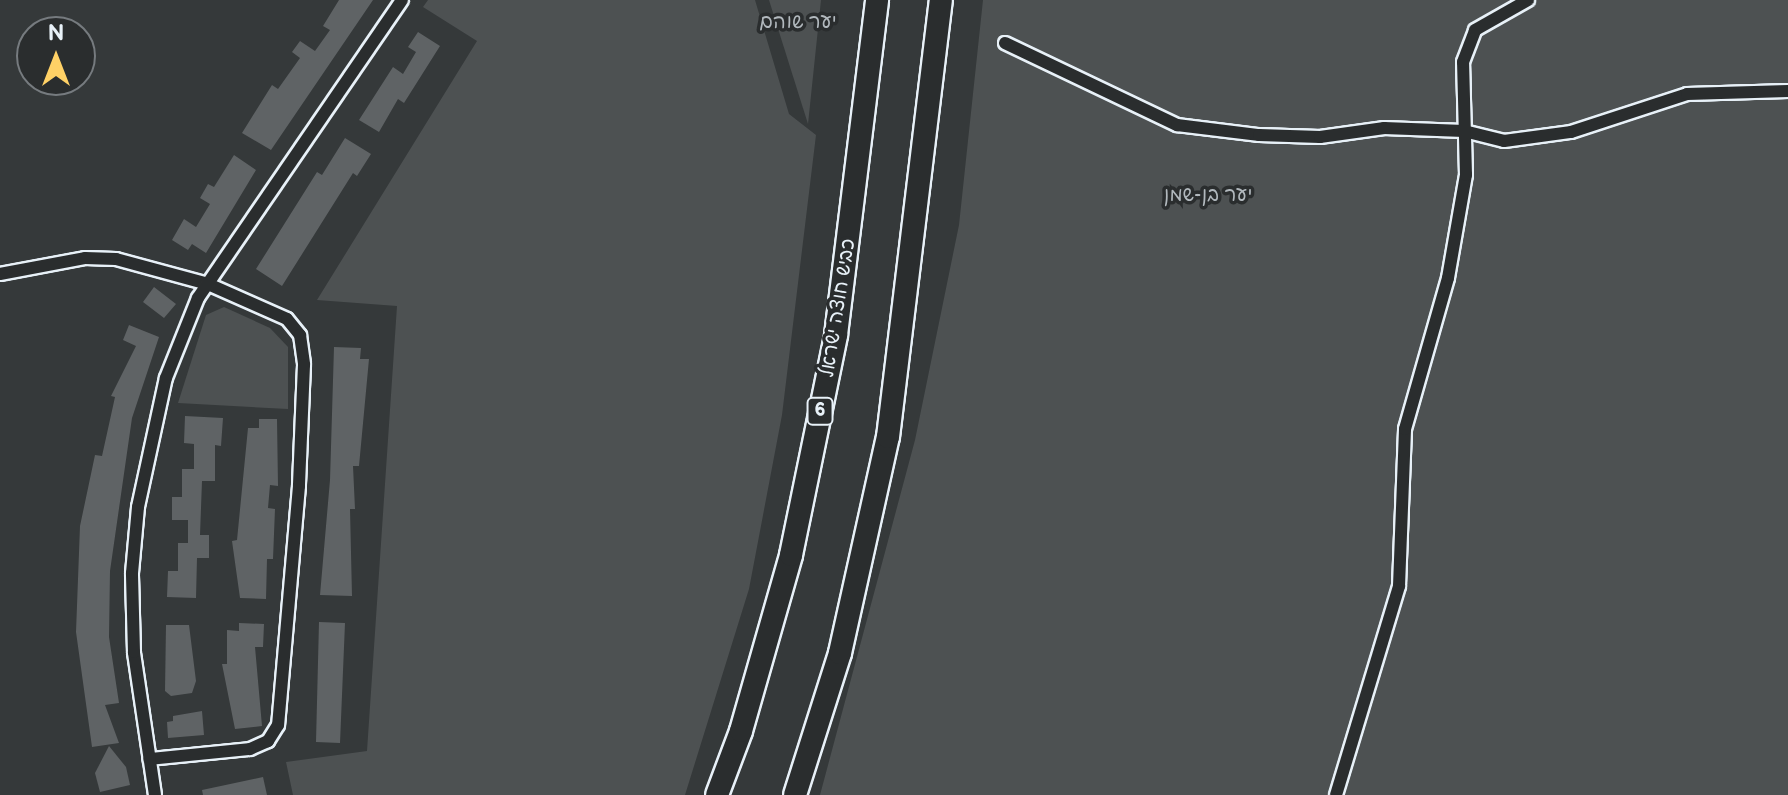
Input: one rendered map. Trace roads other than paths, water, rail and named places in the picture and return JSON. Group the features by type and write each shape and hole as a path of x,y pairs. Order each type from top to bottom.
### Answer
{"highway":[{"name":"כביש חוצה ישראל","path":"717,795 741,731 791,555 836,335 877,0"},
{"path":"795,795 840,653 888,437 941,0"}],"street":[{"path":"155,795 134,652 136,522 166,378 208,284 402,0"},
{"path":"1336,795 1399,586 1405,429 1448,278 1466,175 1463,62 1475,30 1528,0"},
{"path":"1005,43 1177,125 1320,137 1384,128 1464,131 1518,139 1571,132 1687,94 1788,91"},
{"path":"0,274 100,258 208,284 287,319 302,343 299,486 280,712 274,735 260,745 149,759"}],"park label":[{"name":"יער שוהם","path":"798,22"},
{"name":"יער בן-שמן","path":"1208,195"}]}
